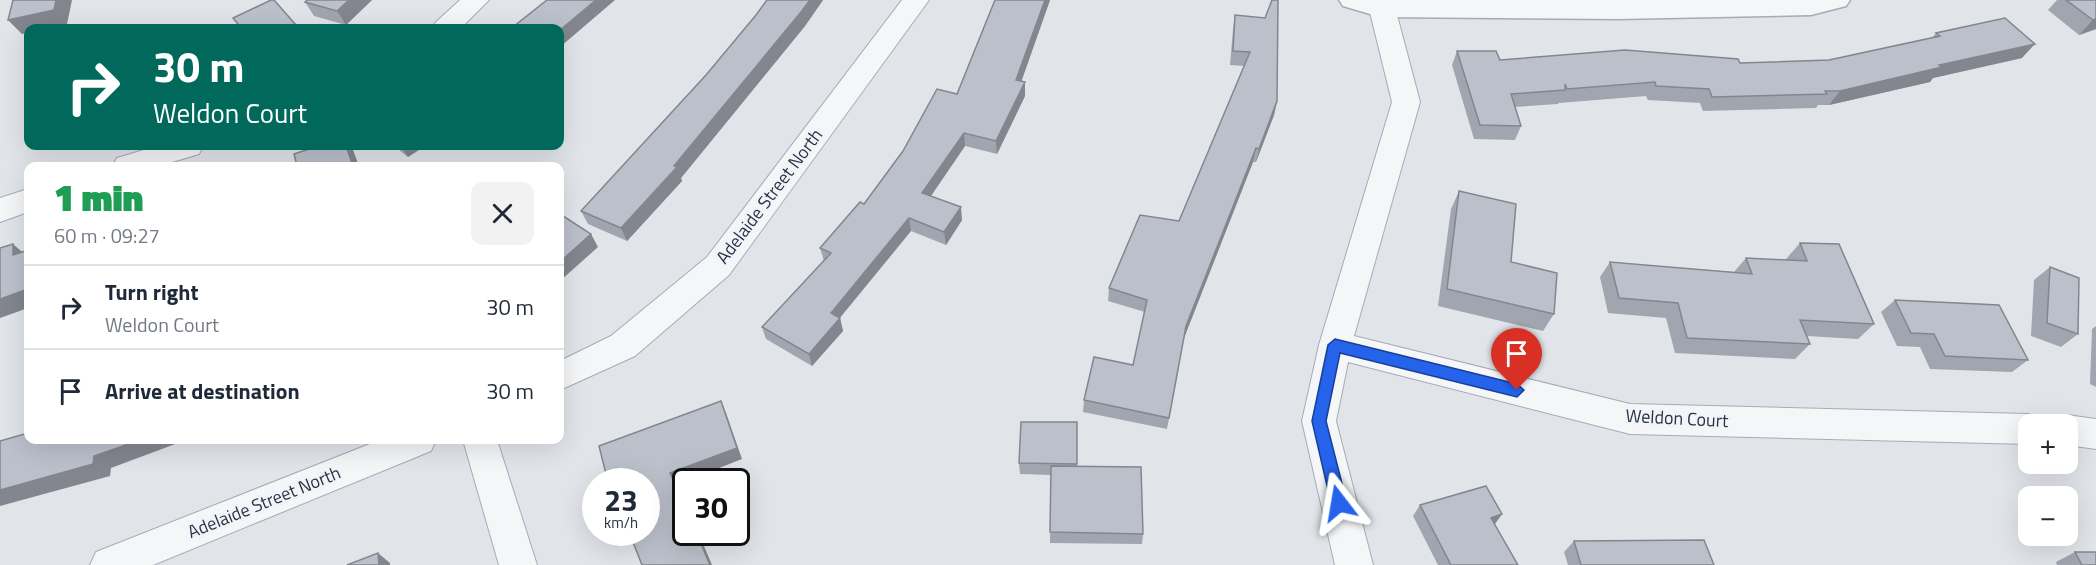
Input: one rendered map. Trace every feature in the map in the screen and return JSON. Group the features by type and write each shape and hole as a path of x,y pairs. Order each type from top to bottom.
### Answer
{"street":[{"path":"449,24 476,0"},
{"name":"Adelaide Street North","path":"564,374 623,346 718,266 916,0"},
{"path":"1354,565 1319,421 1335,345 1406,102 1371,3 1630,9 1811,6 1836,0"},
{"path":"139,162 177,150"},
{"path":"0,210 24,201"},
{"name":"Weldon Court","path":"1335,345 1630,418 2018,429"},
{"path":"2078,432 2096,434"},
{"name":"Adelaide Street North","path":"109,565 409,444"},
{"path":"481,444 518,565"}],"building":[{"path":"13,0 56,0 54,10 8,20"},
{"path":"274,0 295,24 238,24 233,18"},
{"path":"307,0 349,0 337,11 305,2"},
{"path":"547,0 596,0 564,27 564,24 517,24"},
{"path":"767,0 810,0 674,166 677,167 621,228 581,211 706,75"},
{"path":"995,0 1045,0 1016,80 1025,82 996,141 964,133 922,193 961,207 944,232 909,218 831,313 840,318 809,354 762,327 831,253 820,248 860,202 864,204 903,151 937,89 957,94"},
{"path":"1272,0 1278,0 1277,101 1259,149 1256,148 1186,326 1169,418 1084,400 1094,357 1133,365 1147,300 1109,288 1140,215 1179,221 1250,52 1233,51 1235,15 1265,18"},
{"path":"2066,0 2096,0 2096,19 2093,20"},
{"path":"2005,18 2035,44 1939,65 1942,67 1840,91 1825,91 1827,94 1712,97 1709,89 1656,86 1655,82 1567,89 1565,84 1565,90 1511,94 1521,126 1480,125 1457,51 1496,51 1500,60 1625,50 1738,59 1740,63 1829,60 1940,36 1936,33"},
{"path":"306,150 347,150 352,162 296,162 294,154"},
{"path":"1459,191 1516,204 1511,262 1557,273 1554,314 1447,289"},
{"path":"564,217 591,234 564,258"},
{"path":"1800,243 1839,244 1874,324 1800,320 1810,344 1687,338 1678,303 1619,298 1610,262 1752,274 1746,258 1807,261"},
{"path":"13,244 13,255 24,251 24,290 0,299 0,248"},
{"path":"2050,267 2079,278 2078,334 2047,323"},
{"path":"1895,300 1999,305 2028,360 1945,356 1934,334 1911,333"},
{"path":"721,401 737,448 683,468 672,468 670,473 672,478 672,546 702,546 710,565 642,565 635,546 660,546 660,468 604,468 599,446"},
{"path":"1021,422 1077,422 1077,464 1019,463"},
{"path":"24,434 24,444 128,444 94,456 93,464 0,490 0,441"},
{"path":"1051,466 1141,467 1143,534 1050,532"},
{"path":"1486,486 1502,514 1491,518 1518,565 1451,565 1420,505"},
{"path":"1704,540 1714,565 1581,565 1574,541"},
{"path":"2075,552 2096,552 2096,565 2082,565"},
{"path":"378,553 379,565 347,565"}],"route":[{"path":"1339,503 1319,421 1335,345 1517,390"}]}
